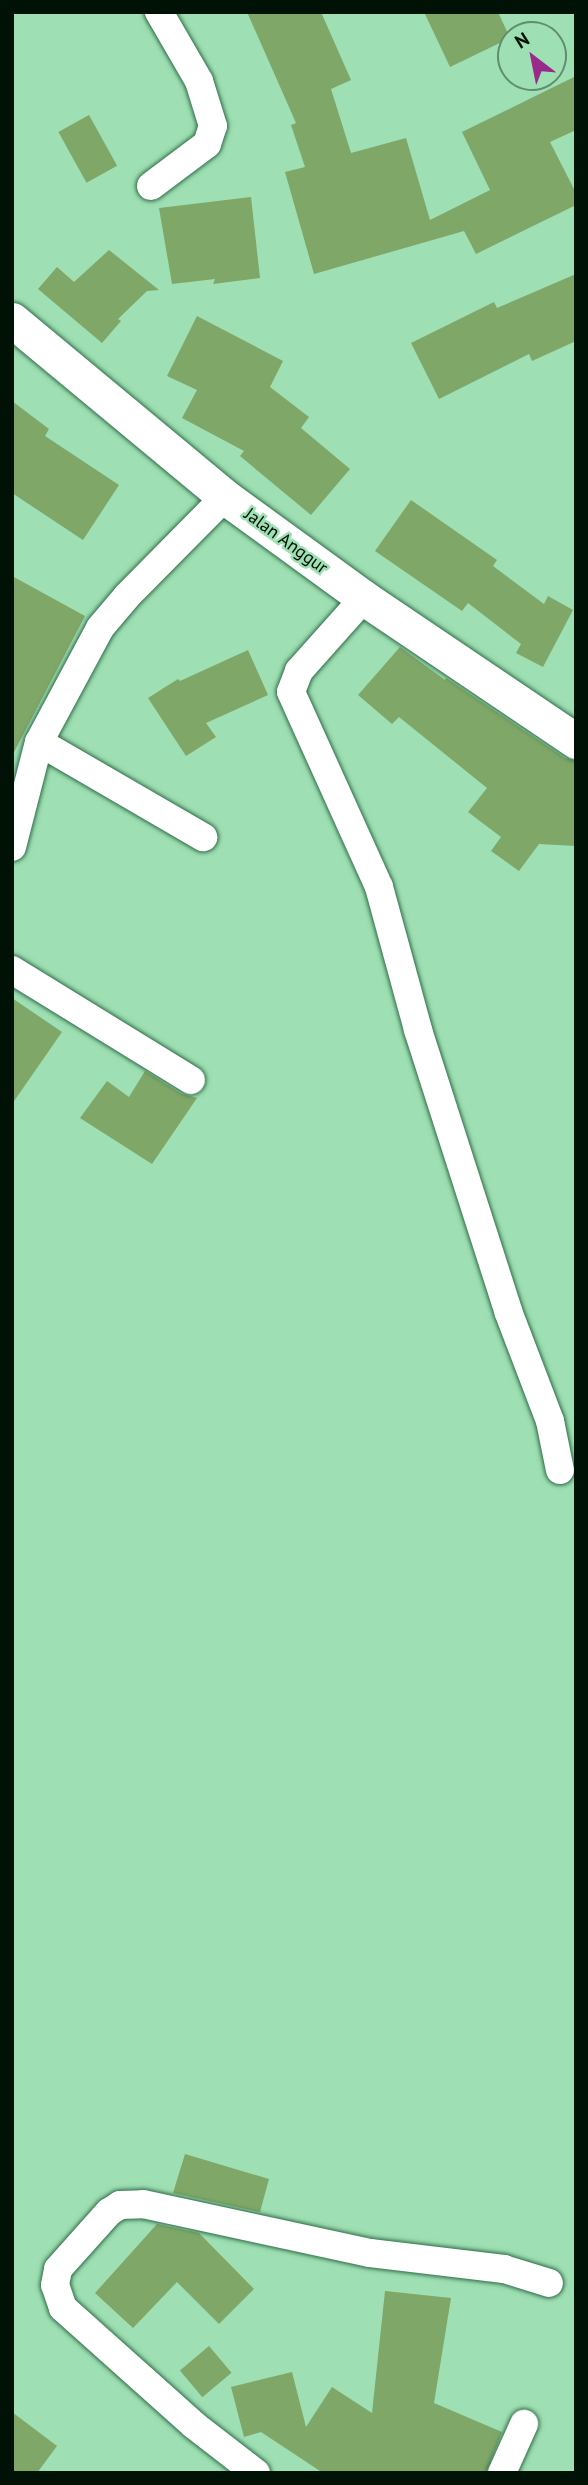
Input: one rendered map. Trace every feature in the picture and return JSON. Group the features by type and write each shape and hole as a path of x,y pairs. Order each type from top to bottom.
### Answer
{"street":[{"path":"151,186 207,145 213,126 199,81 159,12"},
{"name":"Jalan Anggur","path":"12,320 225,497 364,598 576,741"},
{"path":"12,847 39,742 100,628 127,596 225,497"},
{"path":"364,598 299,671 291,692 379,887 418,1030 508,1311 550,1421 560,1470"},
{"path":"39,742 203,837"},
{"path":"12,970 191,1080"},
{"path":"256,2473 194,2424 63,2308 55,2285 58,2269 109,2212 120,2205 143,2204 370,2253 504,2269 549,2283"},
{"path":"502,2473 524,2424"}],"building":[{"path":"247,12 321,12 351,80 331,89 351,153 406,138 430,220 490,190 462,132 545,91 567,91 567,80 576,76 576,130 550,142 576,193 576,205 476,254 464,231 314,274 285,172 305,167 291,125 296,123"},
{"path":"424,12 498,12 502,21 497,21 497,44 450,67"},
{"path":"89,115 117,166 87,183 58,132"},
{"path":"251,197 260,278 213,284 215,279 172,284 159,208"},
{"path":"109,250 159,290 147,291 118,319 121,321 102,343 38,289 57,267 74,282"},
{"path":"576,274 576,341 532,361 529,354 439,399 411,343 494,302 497,308"},
{"path":"197,316 283,361 270,387 309,417 301,428 350,469 311,515 240,456 244,451 182,418 197,390 167,376"},
{"path":"12,401 49,429 45,436 119,485 83,540 12,493"},
{"path":"411,500 497,560 493,566 544,604 548,596 573,610 543,667 516,653 521,644 468,603 462,611 375,551"},
{"path":"12,576 85,616 12,756"},
{"path":"400,647 445,680 446,678 565,758 576,761 576,846 539,844 519,871 491,851 501,837 468,812 487,788 399,717 392,724 358,695"},
{"path":"248,650 268,695 206,723 216,737 186,756 148,698 178,679 180,681"},
{"path":"12,998 62,1032 12,1104"},
{"path":"145,1071 182,1094 197,1098 152,1164 80,1118 107,1081 129,1097"},
{"path":"185,2154 269,2179 260,2212 173,2193"},
{"path":"157,2224 199,2233 254,2289 219,2324 177,2282 133,2328 95,2293"},
{"path":"385,2291 451,2298 434,2403 502,2432 486,2473 323,2473 261,2432 244,2437 231,2387 292,2372 306,2427 332,2387 372,2413"},
{"path":"209,2346 231,2373 202,2397 180,2370"},
{"path":"12,2412 57,2446 37,2473 12,2473"}]}
